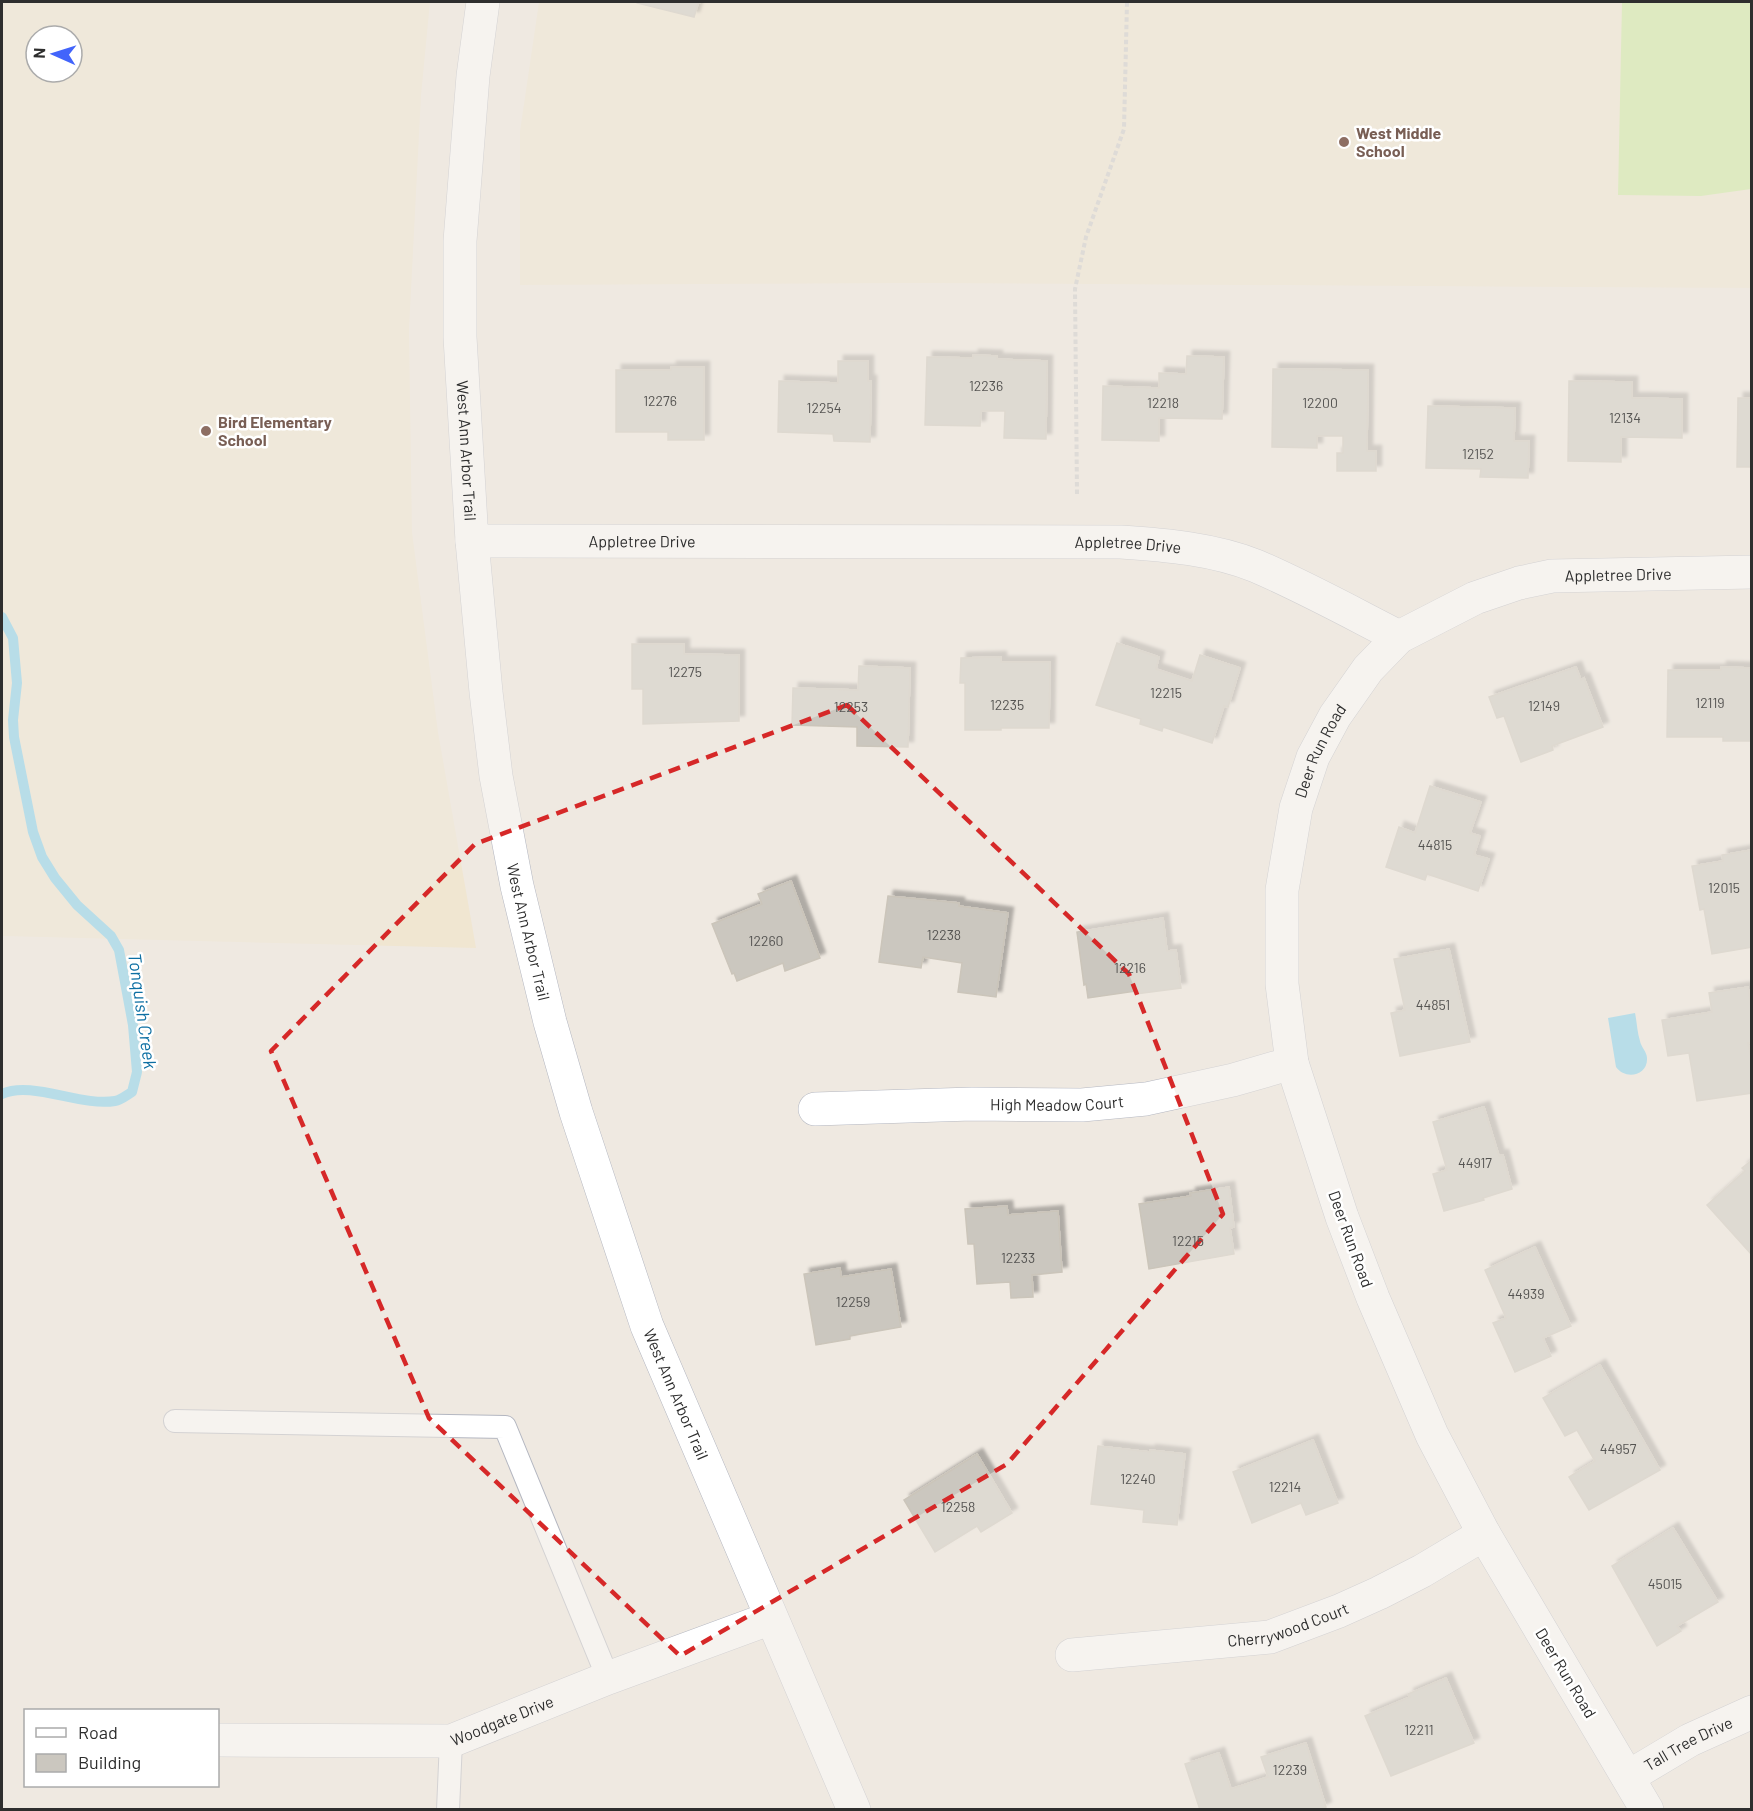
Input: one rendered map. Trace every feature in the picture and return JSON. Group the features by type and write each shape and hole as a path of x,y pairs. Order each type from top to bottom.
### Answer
{"street":[{"name":"West Ann Arbor Trail","path":"483,2 473,76 460,242 460,337 472,541 486,692 496,776 517,886 550,1022 576,1112 647,1326 854,1809"},
{"name":"Appletree Drive","path":"472,541 1121,542 1162,544 1215,554 1254,566 1400,637 1475,598 1519,583 1552,576 1752,572"},
{"name":"Deer Run Road","path":"1400,637 1368,669 1335,716 1313,757 1296,808 1282,890 1281,941 1282,984 1292,1064 1342,1217 1373,1298 1432,1435 1484,1534 1647,1809"},
{"name":"High Meadow Court","path":"815,1109 972,1104 1082,1105 1146,1099 1233,1080 1292,1064"},
{"name":"Cherrywood Court","path":"1072,1655 1270,1637 1379,1593 1422,1571 1484,1534"},
{"name":"Woodgate Drive","path":"219,1740 451,1741 608,1678 771,1618"},
{"name":"Tall Tree Drive","path":"1628,1777 1690,1740 1752,1712"}],"lane":[{"path":"175,1421 504,1427 608,1678"},
{"path":"448,1809 451,1741"}],"path":[{"path":"1077,495 1075,289 1086,237 1124,129 1127,2"}],"highlighted area":[{"path":"847,705 1129,974 1223,1214 1007,1464 680,1656 429,1418 271,1051 475,844"}],"shaded area":[{"name":"Bird Elementary School","path":"2,2 430,2 421,96 409,330 412,532 438,732 476,948 2,936"},
{"name":"West Middle School","path":"539,2 1751,2 1751,288 915,283 520,285 520,131"}],"green space":[{"path":"1622,2 1751,2 1751,189 1701,196 1618,195"}],"water":[{"path":"1635,1013 1639,1038 1647,1058 1644,1069 1630,1075 1616,1067 1608,1018"}],"building":[{"path":"637,2 701,2 698,4 694,17"},
{"path":"973,355 997,356 997,359 1047,361 1046,439 1004,438 1005,411 981,411 980,426 925,425 927,357 973,358"},
{"path":"1187,356 1224,357 1222,419 1159,418 1159,441 1102,440 1103,386 1159,388 1159,373 1186,374"},
{"path":"838,361 868,361 868,381 871,381 870,442 834,441 833,434 778,432 779,381 838,383"},
{"path":"671,367 704,367 704,440 668,440 668,432 616,432 616,370 671,370"},
{"path":"1273,369 1368,370 1367,451 1376,451 1376,471 1337,471 1337,453 1343,453 1343,436 1317,436 1317,448 1272,447"},
{"path":"1569,381 1632,382 1632,398 1682,399 1682,438 1621,437 1621,462 1568,461"},
{"path":"1738,398 1752,398 1752,467 1737,467"},
{"path":"1428,406 1515,408 1514,441 1529,441 1528,478 1480,477 1481,469 1426,468"},
{"path":"1117,643 1159,657 1156,669 1192,681 1200,655 1240,668 1228,707 1224,706 1212,743 1163,727 1162,731 1140,724 1141,719 1096,705"},
{"path":"632,644 684,644 684,654 739,655 739,721 643,724 643,689 632,689"},
{"path":"1001,657 1001,662 1050,662 1049,728 965,730 965,683 960,683 961,658"},
{"path":"859,666 910,668 908,747 857,746 857,727 792,725 793,688 858,690"},
{"path":"1576,667 1581,680 1584,678 1603,727 1552,746 1553,750 1521,762 1504,716 1497,718 1489,697"},
{"path":"1721,667 1752,668 1752,741 1723,741 1723,737 1667,737 1668,670 1721,670"},
{"path":"1430,786 1481,802 1470,833 1480,836 1474,855 1489,859 1478,891 1427,874 1425,880 1386,867 1399,827 1415,833"},
{"path":"1752,850 1752,947 1712,954 1704,909 1700,910 1692,866 1723,861 1722,855"},
{"path":"791,881 820,958 785,971 783,963 737,981 712,924 762,904 758,894"},
{"path":"888,896 959,903 959,906 1008,913 996,997 958,992 962,963 923,957 921,968 879,962"},
{"path":"1163,918 1167,951 1176,950 1181,988 1136,994 1136,991 1088,998 1086,984 1084,985 1077,932"},
{"path":"1449,949 1470,1042 1400,1056 1391,1013 1405,1010 1394,959"},
{"path":"1748,987 1752,1013 1752,1043 1748,1043 1752,1062 1752,1093 1697,1101 1689,1053 1668,1056 1662,1020 1712,1012 1709,993"},
{"path":"1484,1107 1499,1156 1503,1155 1512,1189 1483,1198 1484,1200 1444,1211 1433,1174 1447,1170 1433,1122"},
{"path":"1752,1160 1752,1255 1707,1205 1745,1171 1742,1168"},
{"path":"1229,1187 1234,1227 1230,1228 1234,1254 1149,1269 1139,1204"},
{"path":"1007,1206 1008,1215 1058,1211 1062,1272 1032,1275 1033,1297 1011,1298 1010,1282 977,1284 974,1244 968,1244 965,1209"},
{"path":"1535,1247 1571,1326 1543,1338 1551,1356 1515,1372 1493,1323 1506,1318 1485,1270"},
{"path":"840,1268 841,1277 891,1269 901,1327 816,1345 804,1274"},
{"path":"1600,1365 1660,1470 1589,1510 1569,1477 1595,1461 1577,1430 1565,1436 1543,1398"},
{"path":"1313,1440 1338,1503 1306,1515 1301,1503 1252,1523 1233,1472"},
{"path":"1098,1446 1185,1454 1177,1525 1143,1522 1144,1510 1091,1504"},
{"path":"977,1454 1012,1513 981,1532 977,1526 935,1552 904,1500"},
{"path":"1673,1528 1718,1602 1677,1626 1681,1631 1657,1646 1612,1566"},
{"path":"1446,1678 1474,1743 1391,1776 1365,1716 1410,1697 1408,1694"},
{"path":"1306,1743 1326,1807 1319,1810 1200,1810 1185,1764 1219,1753 1231,1789 1268,1777 1261,1757"}],"waterway":[{"name":"Tonquish Creek","path":"2,617 13,638 17,683 13,720 14,737 33,832 42,857 55,878 77,905 111,936 119,950 133,1025 137,1072 132,1092 115,1101 102,1102 27,1090 2,1094"}],"place":[{"name":"West Middle School","path":"1344,142"},
{"name":"Bird Elementary School","path":"206,431"}]}
